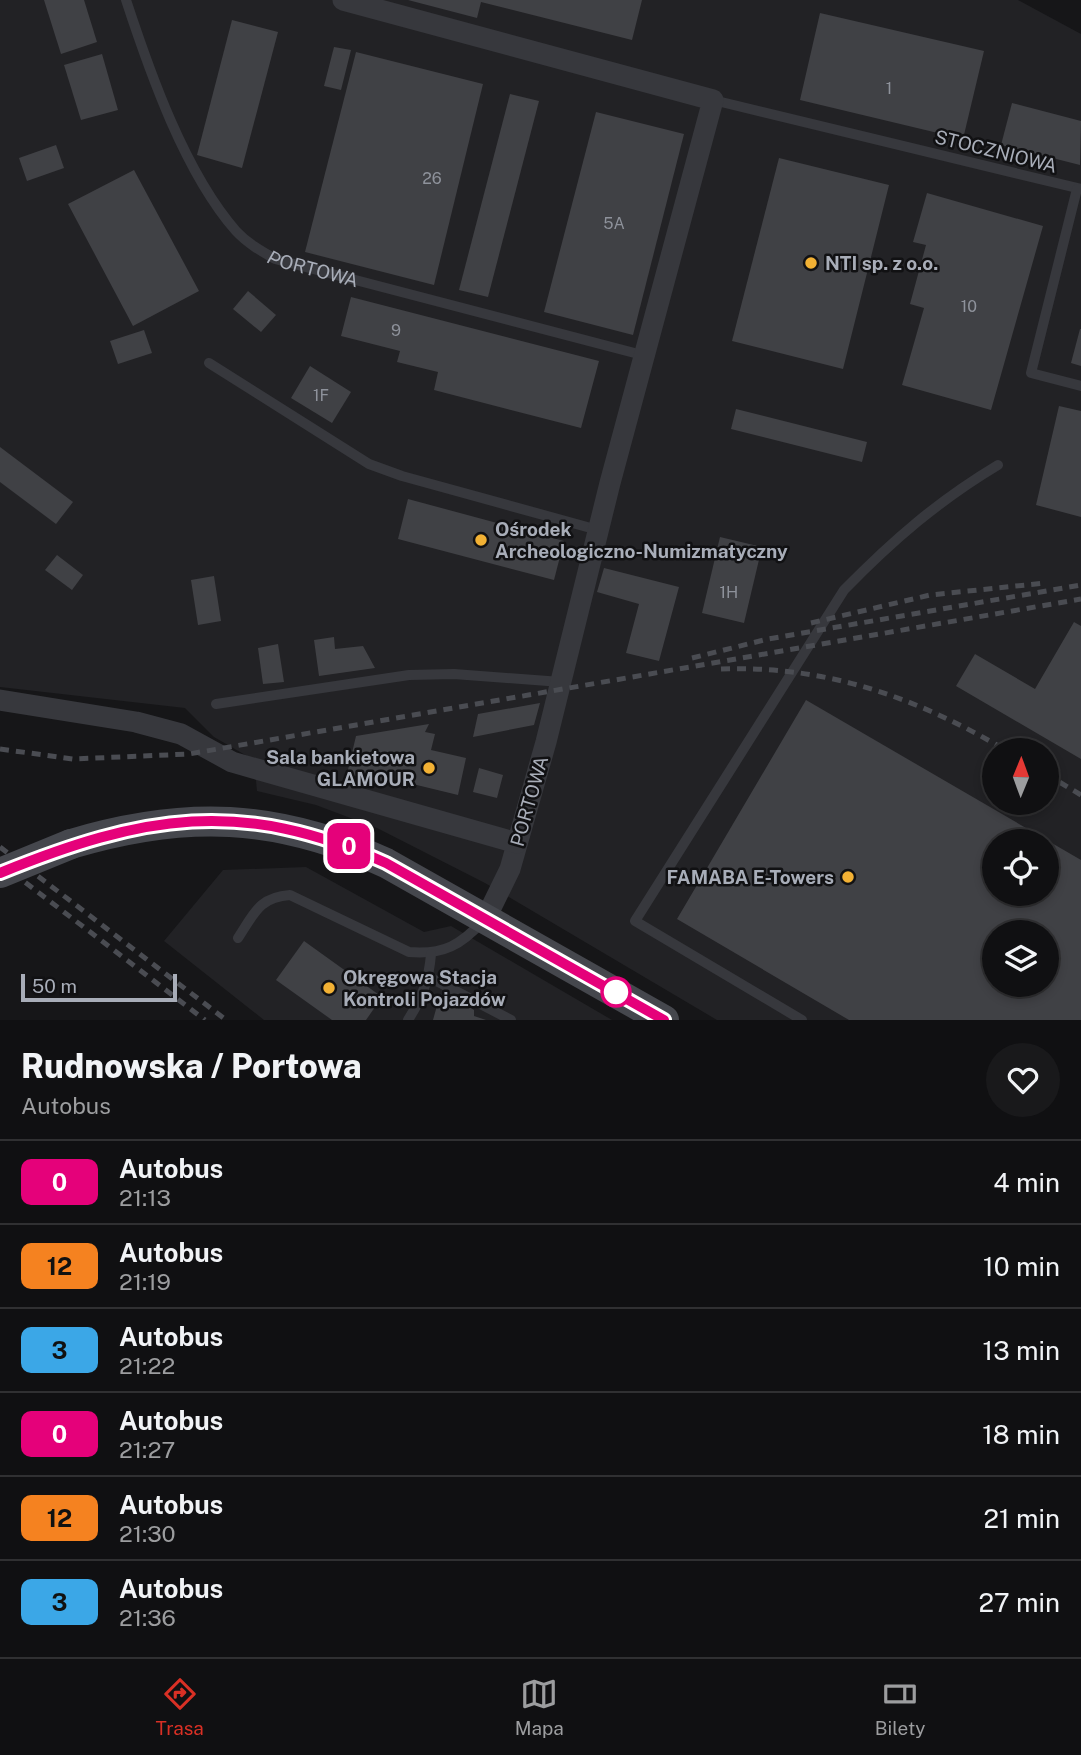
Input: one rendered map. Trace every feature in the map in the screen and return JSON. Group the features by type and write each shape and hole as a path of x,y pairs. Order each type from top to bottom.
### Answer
{"main road":[{"path":"0,873 71,844 108,833 162,824 257,822 300,830 344,844 486,918 631,1007 664,1020"}],"street":[{"path":"343,0 713,100"},
{"name":"PORTOWA","path":"486,918 510,869 713,100"},
{"path":"0,700 136,722 169,731 215,750 232,762 517,843"}],"lane":[{"name":"PORTOWA","path":"126,0 156,85 185,148 216,204 250,244 275,259 646,356"},
{"name":"STOCZNIOWA","path":"713,100 1079,189 1031,373 1081,386"},
{"path":"209,363 369,464 402,476 598,530"},
{"path":"802,1020 635,921 844,590 879,554 947,495 998,465"},
{"path":"216,704 409,675 454,674 561,682"},
{"path":"238,938 262,903 276,896 302,898 389,945 410,952 431,954 448,950 462,942 486,918"},
{"path":"408,1020 422,998 429,977 431,954"},
{"path":"429,977 511,1020"}],"shaded area":[{"path":"0,0 1018,0 1081,34 1081,1020 717,1020 485,883 377,828 316,805 257,791 254,760 214,737 185,708 0,687"},
{"path":"306,867 424,932 451,926 612,1020 264,1020 164,941 223,870"}],"building":[{"path":"44,0 84,0 97,42 61,54"},
{"path":"408,0 642,0 632,40 481,2 477,18"},
{"path":"820,13 984,51 963,139 800,100"},
{"path":"232,20 278,32 242,168 197,155"},
{"path":"334,47 351,50 341,90 324,86"},
{"path":"356,52 483,84 434,285 305,252"},
{"path":"102,54 118,110 81,120 64,65"},
{"path":"510,94 539,101 488,297 459,290"},
{"path":"1012,103 1081,121 1080,165 1001,145"},
{"path":"596,112 684,134 633,335 544,312"},
{"path":"56,145 64,168 27,181 19,158"},
{"name":"NTI sp. z o.o.","path":"779,158 889,185 843,369 732,341"},
{"path":"134,170 199,291 133,326 68,204"},
{"path":"927,193 1043,226 991,410 902,385 924,308 910,304 926,245 913,242"},
{"path":"248,291 276,315 261,332 233,309"},
{"path":"351,297 599,361 581,428 434,390 438,372 397,362 400,351 341,336"},
{"path":"1081,329 1081,366 1071,363"},
{"path":"144,330 152,353 118,364 110,341"},
{"path":"310,366 351,392 332,423 291,398"},
{"path":"1059,406 1081,411 1081,517 1036,505"},
{"path":"736,409 867,442 862,462 731,429"},
{"path":"0,447 73,502 56,524 0,482"},
{"name":"Ośrodek Archeologiczno-Numizmatyczny","path":"408,499 564,541 554,580 398,539"},
{"path":"720,537 762,547 744,623 702,613"},
{"path":"57,555 83,575 72,590 45,570"},
{"path":"604,568 679,587 659,661 626,653 639,604 597,592"},
{"path":"214,576 221,621 198,625 191,580"},
{"path":"1074,622 1081,626 1081,759 1059,746 1059,738 1045,738 956,686 975,654 1035,689"},
{"path":"334,637 335,649 363,646 375,668 319,676 314,640"},
{"path":"278,644 284,682 263,684 258,648"},
{"name":"FAMABA E-Towers","path":"806,700 982,802 982,816 1005,816 1028,829 982,829 982,906 1059,906 1059,847 1081,860 1081,1020 849,1020 677,919"},
{"path":"540,703 534,725 473,737 478,714"},
{"path":"429,724 425,732 435,734 431,750 466,758 458,795 392,779 391,785 347,774 356,736"},
{"path":"479,768 503,775 497,798 473,792"},
{"name":"Okręgowa Stacja Kontroli Pojazdów","path":"304,941 382,997 366,1020 332,1020 276,980"},
{"path":"448,994 474,1010 474,1016 486,1020 433,1020 440,995"}],"railway":[{"path":"811,623 930,595 1045,583"},
{"path":"692,658 768,639 1081,585"},
{"path":"0,749 73,759 189,754 1081,599"},
{"path":"721,669 760,669 834,679 905,701 940,715 984,738"},
{"path":"1059,782 1081,795"},
{"path":"0,847 226,1020"},
{"path":"0,863 205,1020"}],"bus line":[{"name":"0","path":"0,873 71,844 108,833 162,824 257,822 300,830 344,844 386,863 664,1020"}],"place":[{"name":"NTI sp. z o.o.","path":"811,263"},
{"name":"Ośrodek Archeologiczno-Numizmatyczny","path":"481,540"},
{"name":"Sala bankietowa GLAMOUR","path":"429,768"},
{"name":"FAMABA E-Towers","path":"848,877"},
{"name":"Okręgowa Stacja Kontroli Pojazdów","path":"329,988"}]}
